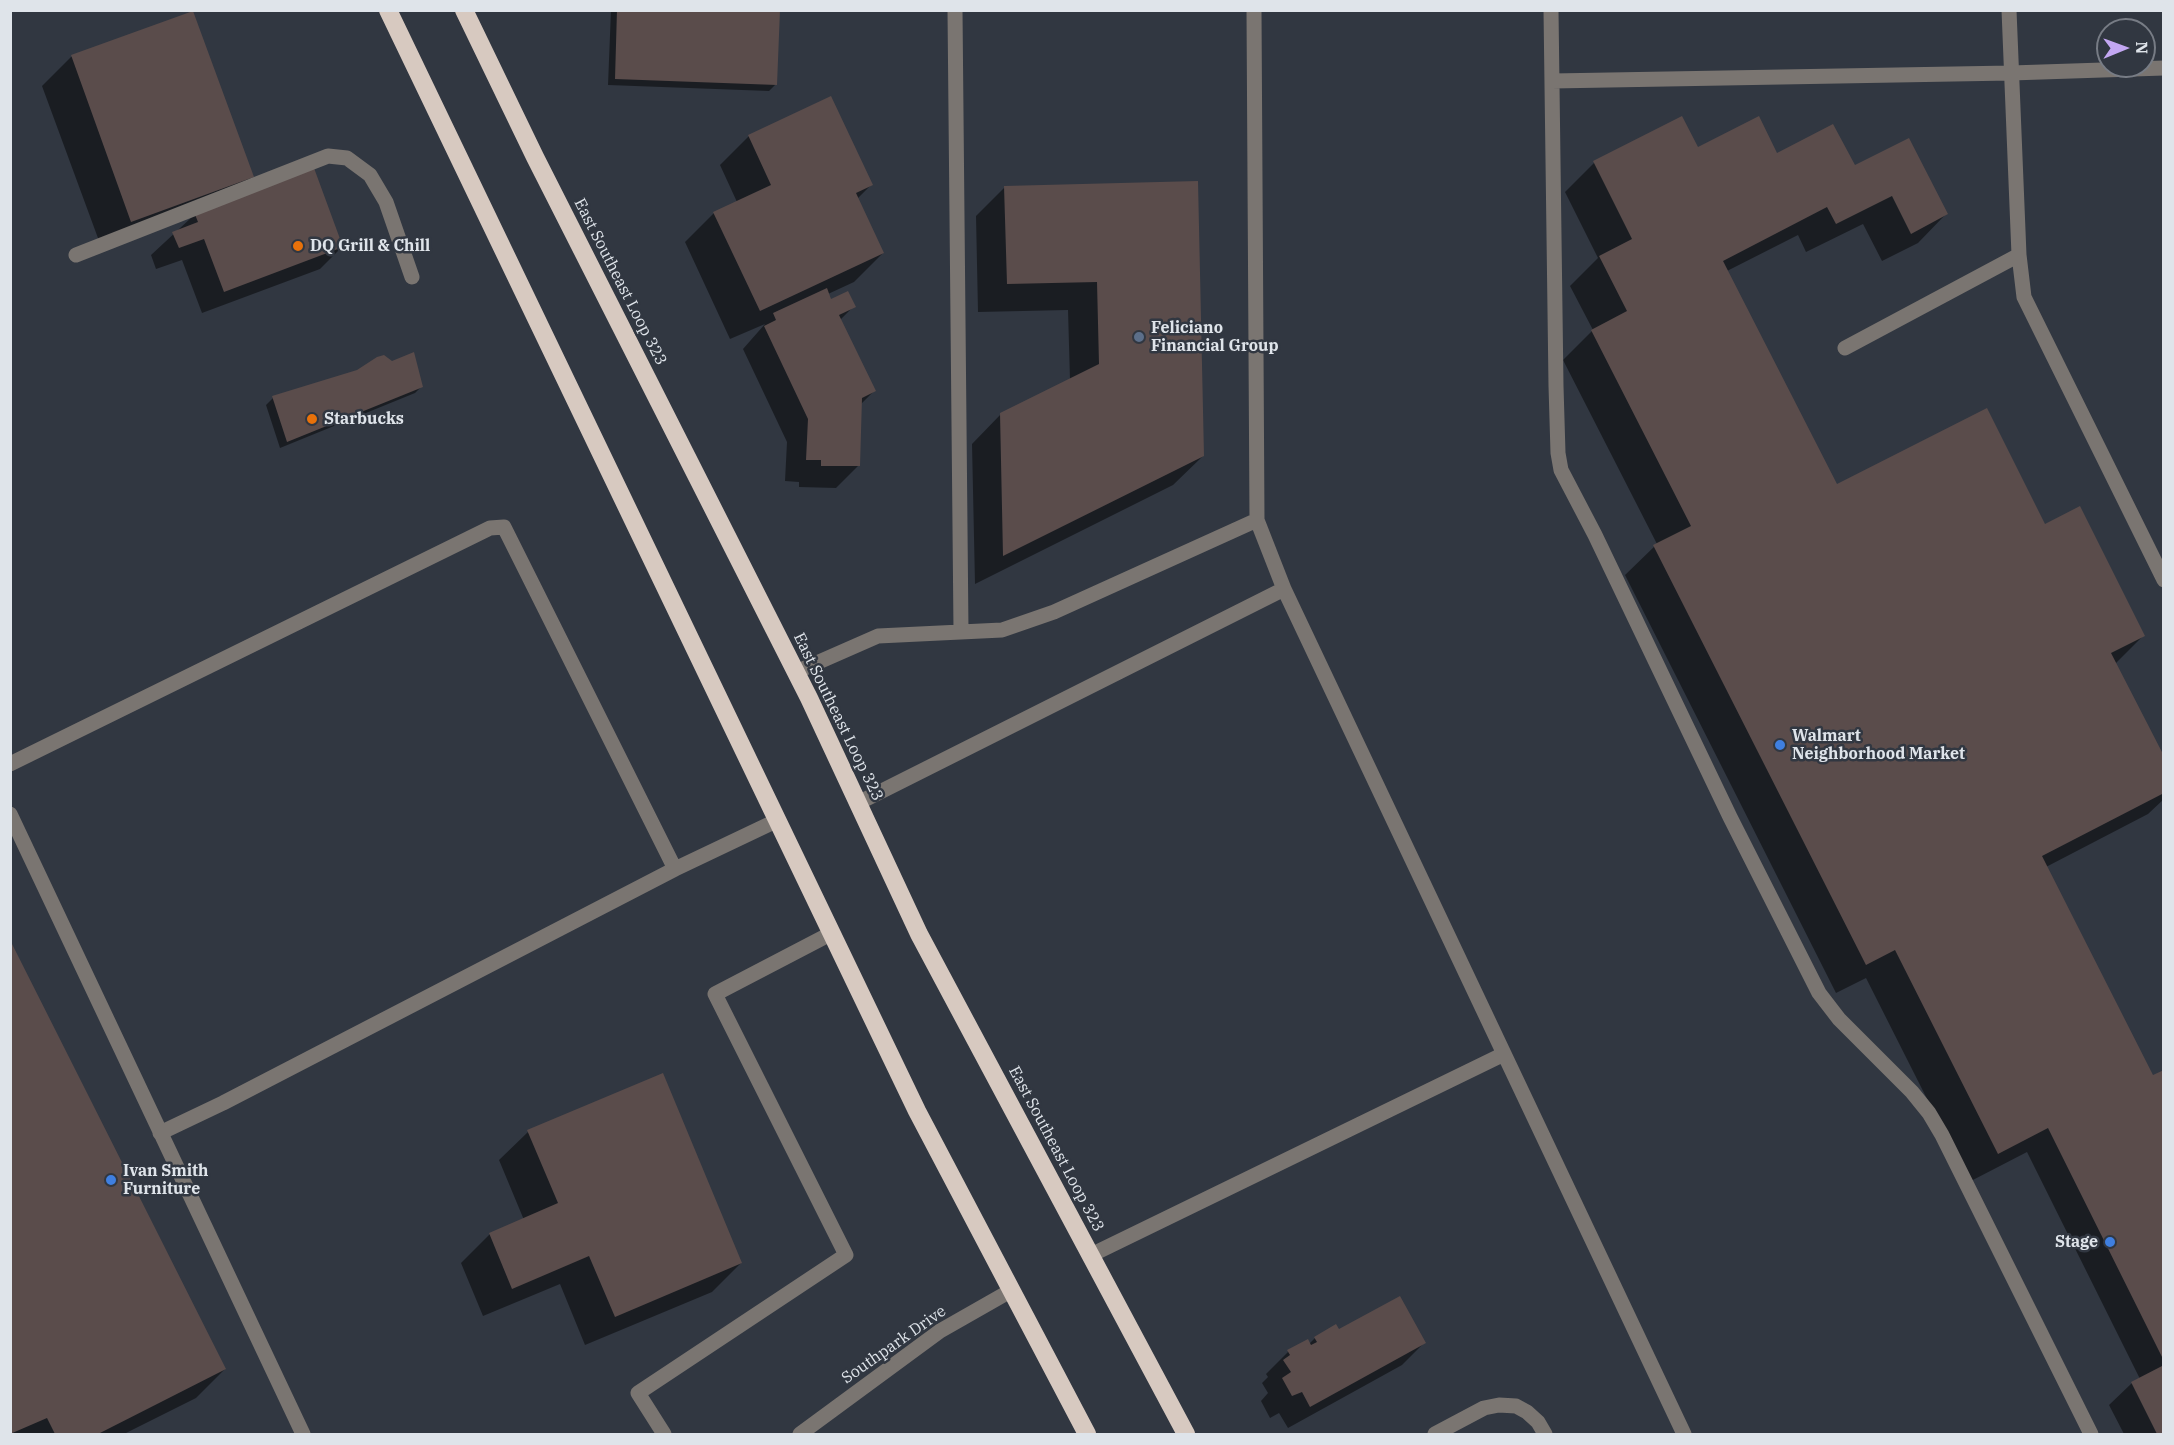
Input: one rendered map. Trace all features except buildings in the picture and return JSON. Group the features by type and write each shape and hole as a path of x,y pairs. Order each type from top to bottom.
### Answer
{"highway":[{"path":"388,10 917,1111 1088,1434"},
{"name":"East Southeast Loop 323","path":"464,10 540,168 796,672 919,934 1144,1360 1186,1434"}],"street":[{"path":"955,10 961,631"},
{"path":"1254,10 1257,520 1284,590 1684,1434"},
{"path":"1551,10 1556,386 1558,453 1561,470 1595,535 1740,837 1820,993 1839,1019 1912,1092 1929,1113 2091,1434"},
{"path":"2009,10 2019,255 2024,297 2163,580"},
{"path":"1552,81 2163,68"},
{"path":"76,255 328,156 347,158 370,175 386,201 412,277"},
{"path":"1845,348 2019,255"},
{"path":"796,672 878,636 1002,630 1054,612 1257,520"},
{"path":"10,764 490,528 504,527 675,869"},
{"path":"858,803 1284,590"},
{"path":"10,813 303,1434"},
{"path":"160,1133 223,1103 675,869 778,820"},
{"path":"664,1434 638,1393 846,1255 715,994 832,933"},
{"path":"1091,1256 1504,1054"},
{"name":"Southpark Drive","path":"800,1434 940,1331 1012,1290"},
{"path":"1435,1434 1484,1408 1516,1406 1538,1422 1545,1434"}],"place":[{"name":"DQ Grill & Chill","path":"298,246"},
{"name":"Feliciano Financial Group","path":"1139,337"},
{"name":"Starbucks","path":"312,419"},
{"name":"Walmart Neighborhood Market","path":"1780,745"},
{"name":"Ivan Smith Furniture","path":"111,1180"},
{"name":"Stage","path":"2110,1242"}]}
